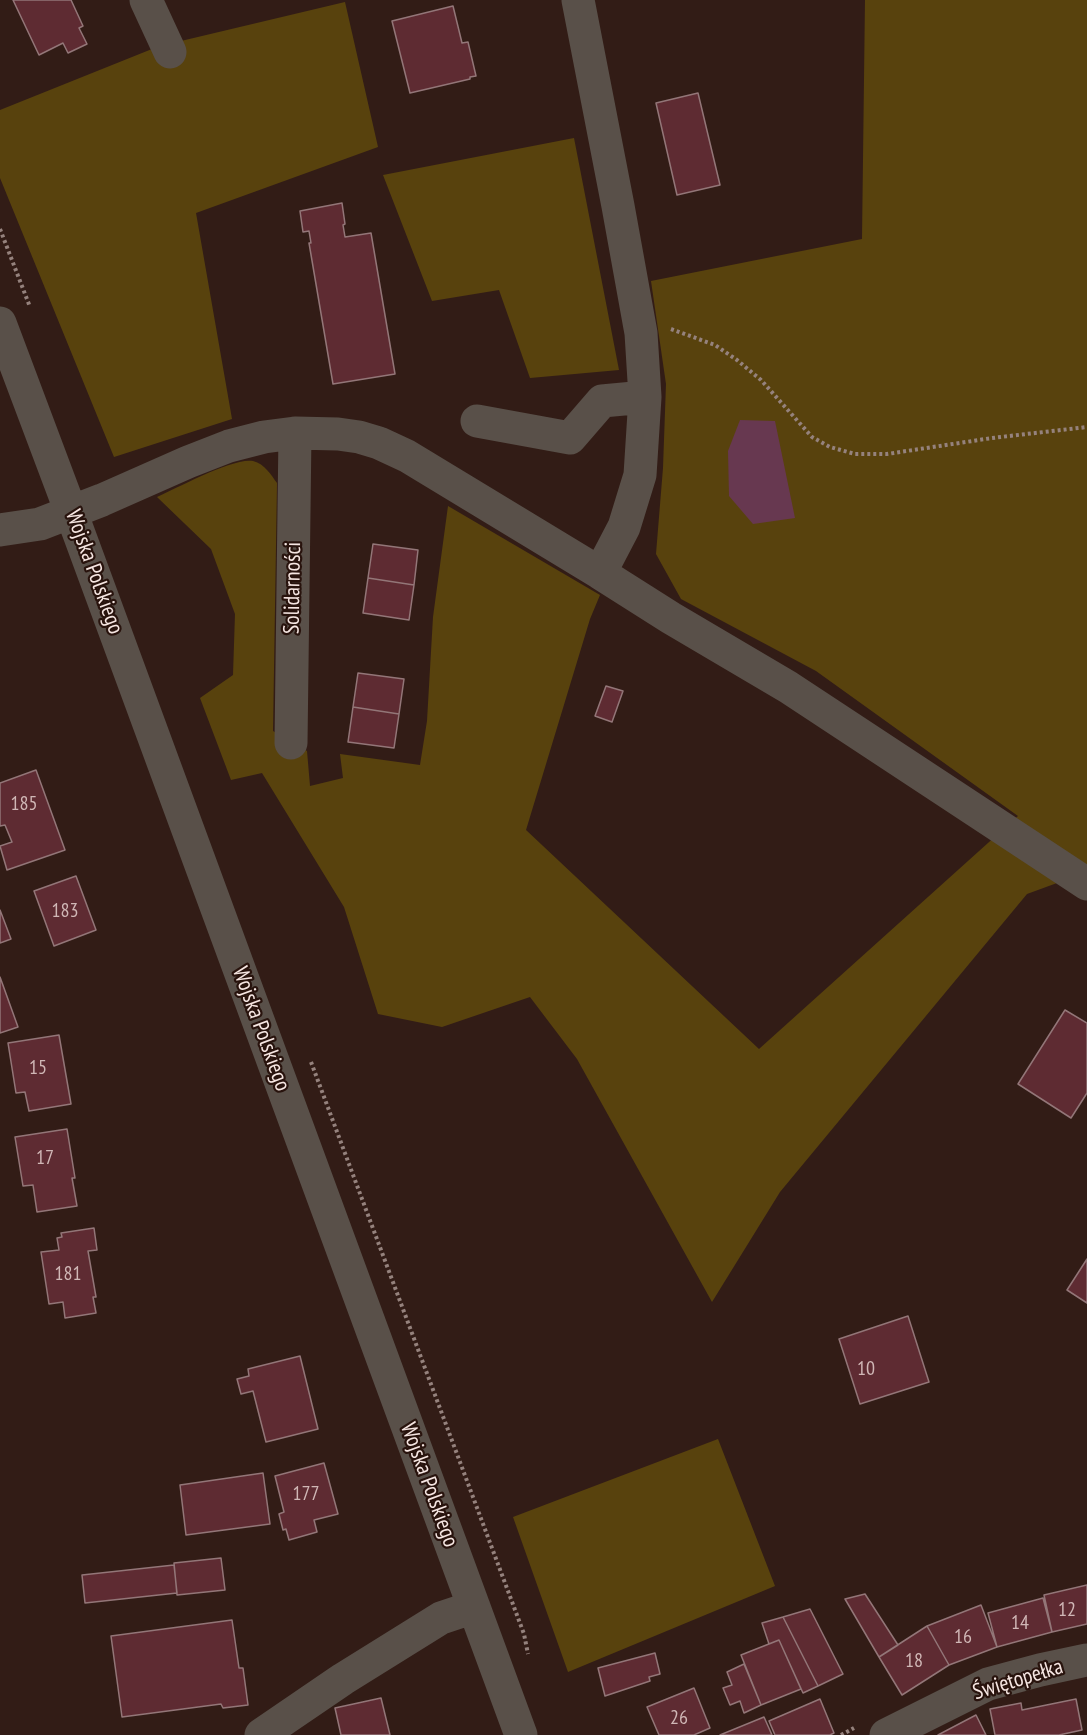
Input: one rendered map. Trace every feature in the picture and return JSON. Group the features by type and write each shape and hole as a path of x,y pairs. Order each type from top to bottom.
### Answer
{"street":[{"path":"146,0 170,52"},
{"path":"578,0 640,328 645,397 640,475 624,527 600,573"},
{"name":"Wojska Polskiego","path":"0,323 521,1735"},
{"path":"477,421 570,438 602,401 645,397"},
{"path":"0,530 40,524 229,446 264,437 295,433 338,434 379,443 406,456 670,618 788,687 1087,884"},
{"name":"Solidarności","path":"291,742 295,433"},
{"path":"261,1735 343,1679 441,1618 474,1607"},
{"name":"Świętopełka","path":"886,1735 988,1684 1087,1660"}],"path":[{"path":"640,328 672,329 715,345 761,380 812,437 830,447 855,454 886,454 1087,427"}],"shaded area":[{"path":"865,0 1087,0 1087,872 1027,894 780,1192 712,1302 577,1059 530,997 442,1027 378,1014 344,907 262,773 231,780 200,698 233,675 235,614 211,549 157,497 220,468 244,461 253,461 261,465 277,483 273,731 307,751 310,786 343,778 340,754 420,765 427,721 433,617 448,506 600,595 590,619 526,830 759,1049 1018,816 816,671 681,599 656,554 663,468 666,384 651,281 862,239"},
{"path":"345,2 378,147 196,213 232,419 114,457 0,178 0,110 152,49"},
{"path":"574,138 619,370 530,378 499,290 432,301 383,175"},
{"path":"740,420 775,421 795,518 753,524 729,496 728,451"},
{"path":"718,1439 775,1586 568,1672 513,1517"}],"building":[{"path":"13,0 71,0 83,26 79,28 87,44 68,53 63,43 39,55"},
{"path":"453,6 462,43 468,42 476,76 410,93 392,21"},
{"path":"698,93 720,185 677,195 656,103"},
{"path":"342,203 345,237 371,233 395,374 333,384 309,243 311,243 309,231 303,232 300,211"},
{"path":"373,544 418,550 414,585 368,578"},
{"path":"368,578 414,585 409,620 363,613"},
{"path":"358,673 404,679 399,714 353,707"},
{"path":"606,686 623,691 612,722 595,716"},
{"path":"353,707 399,714 394,748 348,742"},
{"path":"36,770 65,850 7,870 0,846 12,842 5,825 0,826 0,783"},
{"path":"76,876 96,930 54,946 34,891"},
{"path":"0,910 11,939 0,943"},
{"path":"0,977 18,1027 0,1033"},
{"path":"1065,1010 1087,1023 1087,1093 1071,1118 1018,1084"},
{"path":"59,1035 71,1104 29,1111 25,1092 16,1093 8,1043"},
{"path":"67,1129 77,1206 37,1212 33,1185 23,1186 15,1137"},
{"path":"94,1228 97,1250 88,1251 96,1297 93,1297 96,1313 65,1318 63,1302 49,1304 41,1252 59,1250 57,1238 62,1237 61,1233"},
{"path":"1087,1259 1087,1303 1067,1290"},
{"path":"908,1316 929,1382 860,1404 839,1339"},
{"path":"300,1356 318,1429 266,1442 253,1391 241,1394 237,1379 249,1376 248,1369"},
{"path":"324,1463 338,1514 314,1520 317,1532 289,1540 286,1529 283,1530 279,1514 284,1512 275,1476"},
{"path":"263,1473 270,1524 186,1535 180,1485"},
{"path":"221,1558 225,1590 177,1595 174,1563"},
{"path":"174,1565 177,1593 85,1603 82,1575"},
{"path":"1087,1585 1087,1624 1052,1632 1044,1595"},
{"path":"865,1594 898,1645 879,1657 845,1599"},
{"path":"1043,1598 1052,1632 997,1647 988,1613"},
{"path":"981,1605 997,1647 949,1665 927,1626"},
{"path":"810,1609 843,1674 818,1686 783,1617"},
{"path":"783,1617 818,1686 803,1693 779,1640 769,1644 762,1623"},
{"path":"232,1620 239,1668 243,1668 248,1705 223,1708 221,1704 122,1717 111,1636"},
{"path":"927,1626 949,1665 902,1695 879,1657"},
{"path":"779,1640 801,1689 761,1705 741,1655"},
{"path":"655,1653 660,1674 649,1677 650,1681 605,1696 598,1668"},
{"path":"744,1664 761,1705 744,1713 740,1701 730,1705 723,1688 732,1685 727,1672"},
{"path":"694,1688 710,1728 694,1735 659,1735 647,1707"},
{"path":"381,1698 390,1735 341,1735 335,1708"},
{"path":"820,1699 834,1733 830,1735 775,1735 769,1721"},
{"path":"1076,1699 1082,1730 1059,1735 995,1735 990,1709 1021,1703 1022,1710"},
{"path":"976,1715 986,1735 938,1735"},
{"path":"764,1717 772,1735 720,1735"}]}
